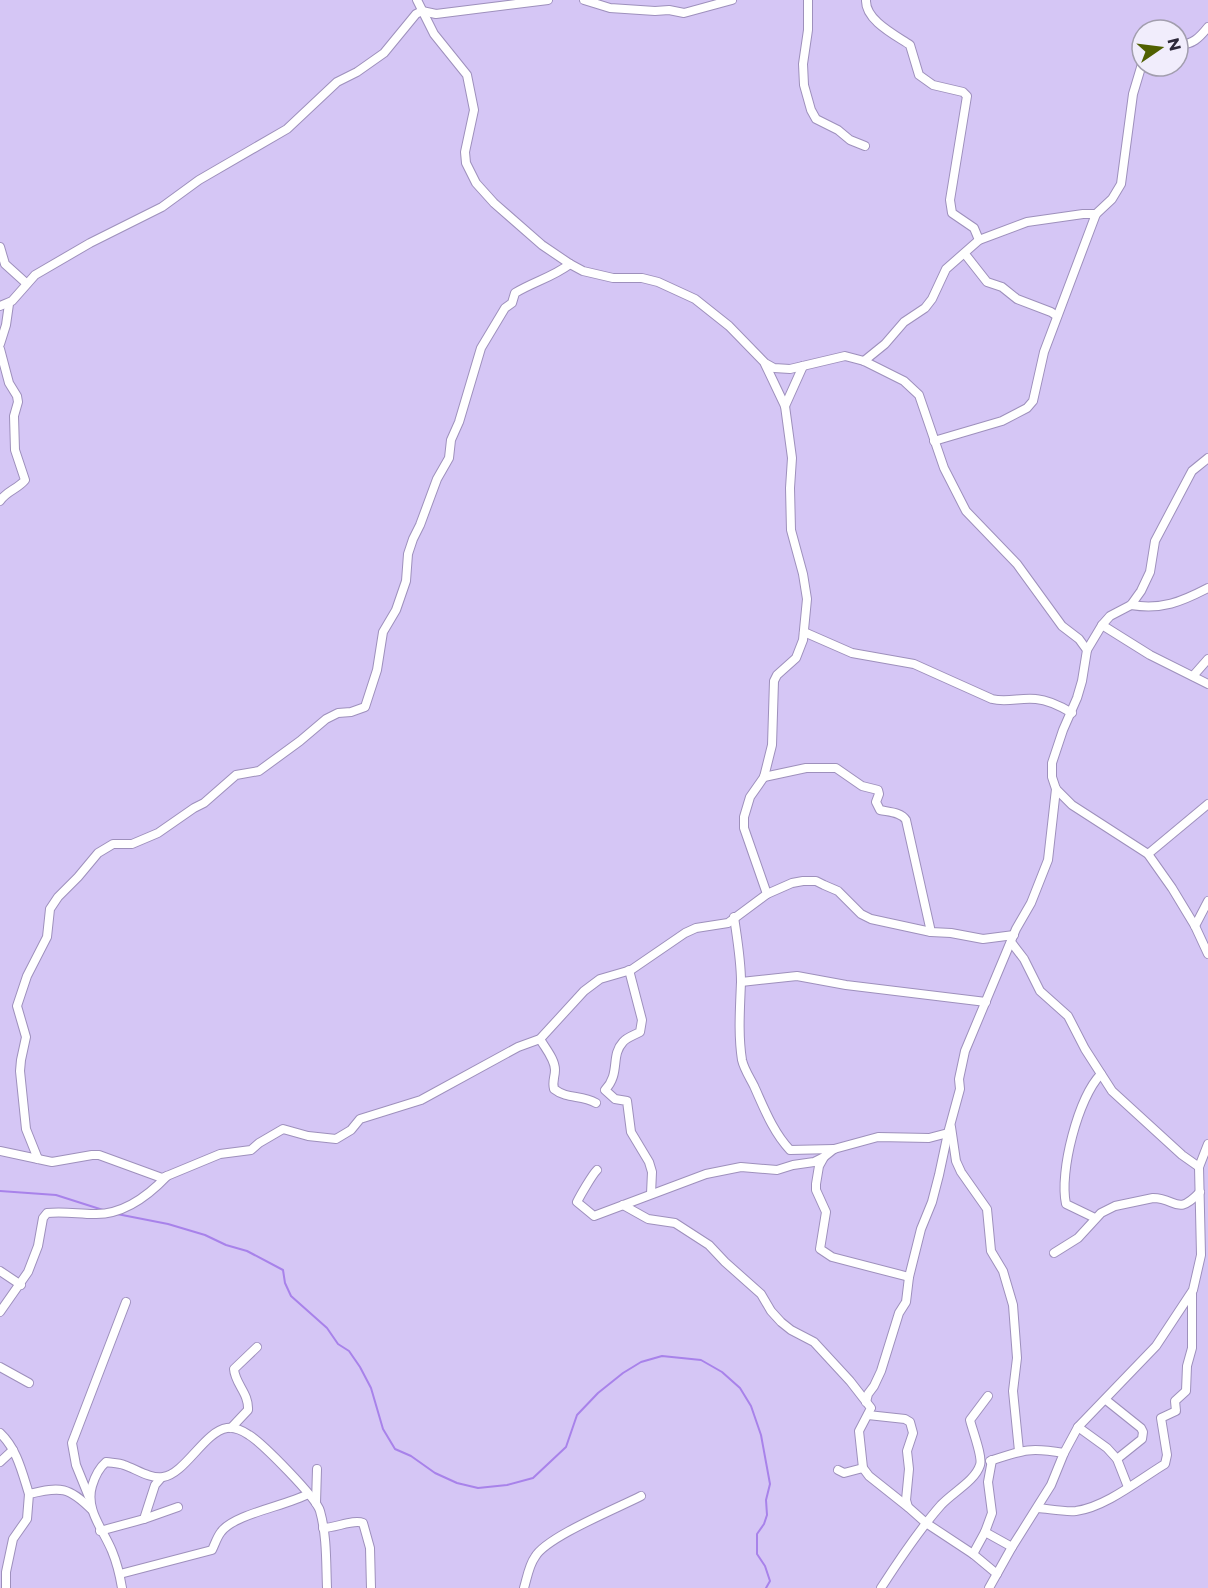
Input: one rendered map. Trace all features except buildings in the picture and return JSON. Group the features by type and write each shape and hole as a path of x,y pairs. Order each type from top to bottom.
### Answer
{"street":[{"path":"417,0 443,47 467,75 474,110 465,152 468,171 494,203 512,220 570,264 583,271 603,277 642,278 658,282 695,298 729,326 765,363 785,406 792,458 791,530 807,599 804,632 796,658 777,675 774,681 774,728 764,777 750,797 744,817 744,828 767,894"},
{"path":"0,344 6,325 4,304 35,275 90,243 162,207 199,180 287,129 337,82 357,72 384,53 416,14 422,11 436,14 549,0"},
{"path":"584,0 610,8 669,10 684,13 732,0"},
{"path":"808,0 808,30 802,64 804,85 811,110 816,119 838,130 850,140 865,146"},
{"path":"866,0 868,13 887,30 910,45 919,75 933,85 963,92 968,96 950,200 952,213 974,228 980,240"},
{"path":"1190,42 1199,39 1208,27"},
{"path":"934,441 981,428 1027,408 1033,401 1044,352 1096,214 1112,199 1121,184 1133,94 1138,78"},
{"path":"864,361 885,344 904,322 925,308 932,299 946,269 980,240 1027,222 1096,214"},
{"path":"0,247 5,264 27,283"},
{"path":"965,254 987,282 1002,287 1017,299 1057,316"},
{"path":"38,1159 26,1129 20,1071 26,1037 17,1006 27,976 47,937 50,909 98,853 113,844 132,844 158,833 204,803 237,775 259,771 326,720 338,713 351,712 365,707 377,670 383,632 396,610 406,581 408,554 437,479 449,458 451,440 459,422 481,348 506,308 512,303 515,293 536,281 557,274 570,264"},
{"path":"0,349 6,375 17,396 15,450 25,480 19,488 10,491 0,501"},
{"path":"765,363 780,370 845,356 864,361 904,381 919,395 944,468 966,511 1028,576 1062,626 1080,639 1086,650"},
{"path":"785,406 802,366"},
{"path":"866,1402 881,1371 899,1312 906,1302 909,1277 921,1229 932,1202 960,1089 959,1079 965,1051 1012,938 1031,903 1048,860 1056,789 1052,777 1052,763 1082,681 1086,650 1110,616 1131,605 1150,572 1153,548 1192,471 1208,458"},
{"path":"1131,605 1148,608 1163,607 1208,588"},
{"path":"1102,625 1150,655 1208,684"},
{"path":"804,632 852,653 914,664 992,699 1002,702 1036,699 1062,707 1072,713"},
{"path":"1193,676 1208,659"},
{"path":"764,777 806,768 836,768 862,786 878,790 876,802 880,810 894,813 906,820 931,932"},
{"path":"1056,789 1072,805 1148,854 1205,941 1208,954"},
{"path":"1148,854 1208,804"},
{"path":"0,1151 52,1162 99,1155 155,1176 167,1176 220,1154 250,1150 283,1129 324,1138 343,1137 360,1119 421,1100 518,1047 540,1039 584,991 600,979 629,970 696,928 728,923 767,894 792,883 816,881 838,891 861,914 871,919 931,932 983,939 1012,938"},
{"path":"1195,926 1208,901"},
{"path":"734,917 741,982 739,1040 743,1064 773,1127 790,1150 834,1149 879,1137 929,1138 949,1128"},
{"path":"1012,938 1040,991 1068,1016 1085,1050 1112,1091 1182,1155 1199,1167"},
{"path":"629,970 642,1028 640,1032 624,1040 616,1059 616,1073 605,1090 615,1099 627,1101 631,1132 649,1162 651,1194"},
{"path":"741,982 797,976 846,985 986,1002"},
{"path":"540,1039 554,1063 555,1072 552,1081 554,1089 564,1096 588,1098 596,1102"},
{"path":"1095,1218 1066,1204 1065,1169 1080,1113 1094,1081 1101,1074"},
{"path":"949,1128 956,1161 961,1172 987,1209 991,1251 1003,1271 1013,1305 1017,1358 1013,1391 1019,1451"},
{"path":"989,1588 1051,1485 1078,1427 1156,1346 1192,1294 1204,1263 1199,1167 1208,1144"},
{"path":"834,1149 819,1166 816,1184 816,1190 826,1212 821,1251 832,1257 909,1277"},
{"path":"597,1170 590,1177 588,1186 577,1202 594,1216 706,1174 741,1167 777,1170 824,1158"},
{"path":"0,1312 21,1285 34,1258 42,1218 47,1213 113,1212 149,1195 167,1176"},
{"path":"1054,1253 1078,1238 1095,1218 1115,1206 1159,1198 1180,1206 1187,1204 1200,1192"},
{"path":"623,1205 648,1219 675,1223 710,1245 725,1262 761,1294 781,1322 791,1330 814,1341 870,1408 859,1431 863,1468 869,1476 926,1523 973,1554 997,1574"},
{"path":"0,1271 21,1285"},
{"path":"1038,1508 1073,1511 1085,1509 1101,1503 1165,1464 1167,1455 1161,1418 1176,1411 1175,1401 1186,1391 1187,1366 1192,1348 1192,1294"},
{"path":"122,1588 112,1551 100,1531 76,1465 72,1443 126,1302"},
{"path":"231,1428 248,1410 249,1401 234,1369 257,1347"},
{"path":"0,1367 29,1383"},
{"path":"981,1464 970,1419 988,1396"},
{"path":"1106,1400 1143,1432 1142,1439 1117,1460"},
{"path":"868,1415 905,1419 911,1425 913,1433 907,1451 909,1469 906,1500 908,1506"},
{"path":"1078,1427 1107,1448 1117,1460 1128,1487"},
{"path":"144,1519 155,1485 178,1469 224,1428 231,1428 250,1436 316,1503"},
{"path":"0,1433 13,1450 29,1494 27,1519 13,1539 6,1572 6,1588"},
{"path":"880,1588 926,1523 943,1503 973,1476 981,1464 1019,1451 1037,1448 1064,1453"},
{"path":"0,1462 13,1450"},
{"path":"973,1554 992,1513 988,1482 993,1460"},
{"path":"89,1497 94,1479 106,1462 124,1465 162,1478"},
{"path":"838,1470 844,1473 863,1468"},
{"path":"316,1469 316,1503 323,1528 327,1588"},
{"path":"29,1494 49,1489 67,1490 77,1495 93,1511"},
{"path":"120,1574 212,1550 221,1532 230,1524 264,1510 297,1501 308,1494"},
{"path":"524,1588 533,1560 542,1549 641,1497"},
{"path":"100,1531 178,1507"},
{"path":"323,1528 335,1528 358,1521 363,1523 370,1548 371,1588"},
{"path":"985,1532 1012,1547"}],"waterway":[{"path":"0,1191 56,1195 103,1210"},
{"path":"117,1214 168,1224 205,1235 226,1245 247,1251 283,1270 285,1283 291,1296 327,1328 338,1344 349,1351 360,1367 371,1388 383,1429 395,1449 411,1456 435,1473 457,1483 478,1488 507,1485 533,1478 566,1447 577,1415 598,1393 641,1362 662,1356 701,1360 722,1372 740,1388 751,1406 761,1435 770,1484 766,1500 767,1515 757,1534 757,1554 765,1566 770,1581 766,1588"}]}
